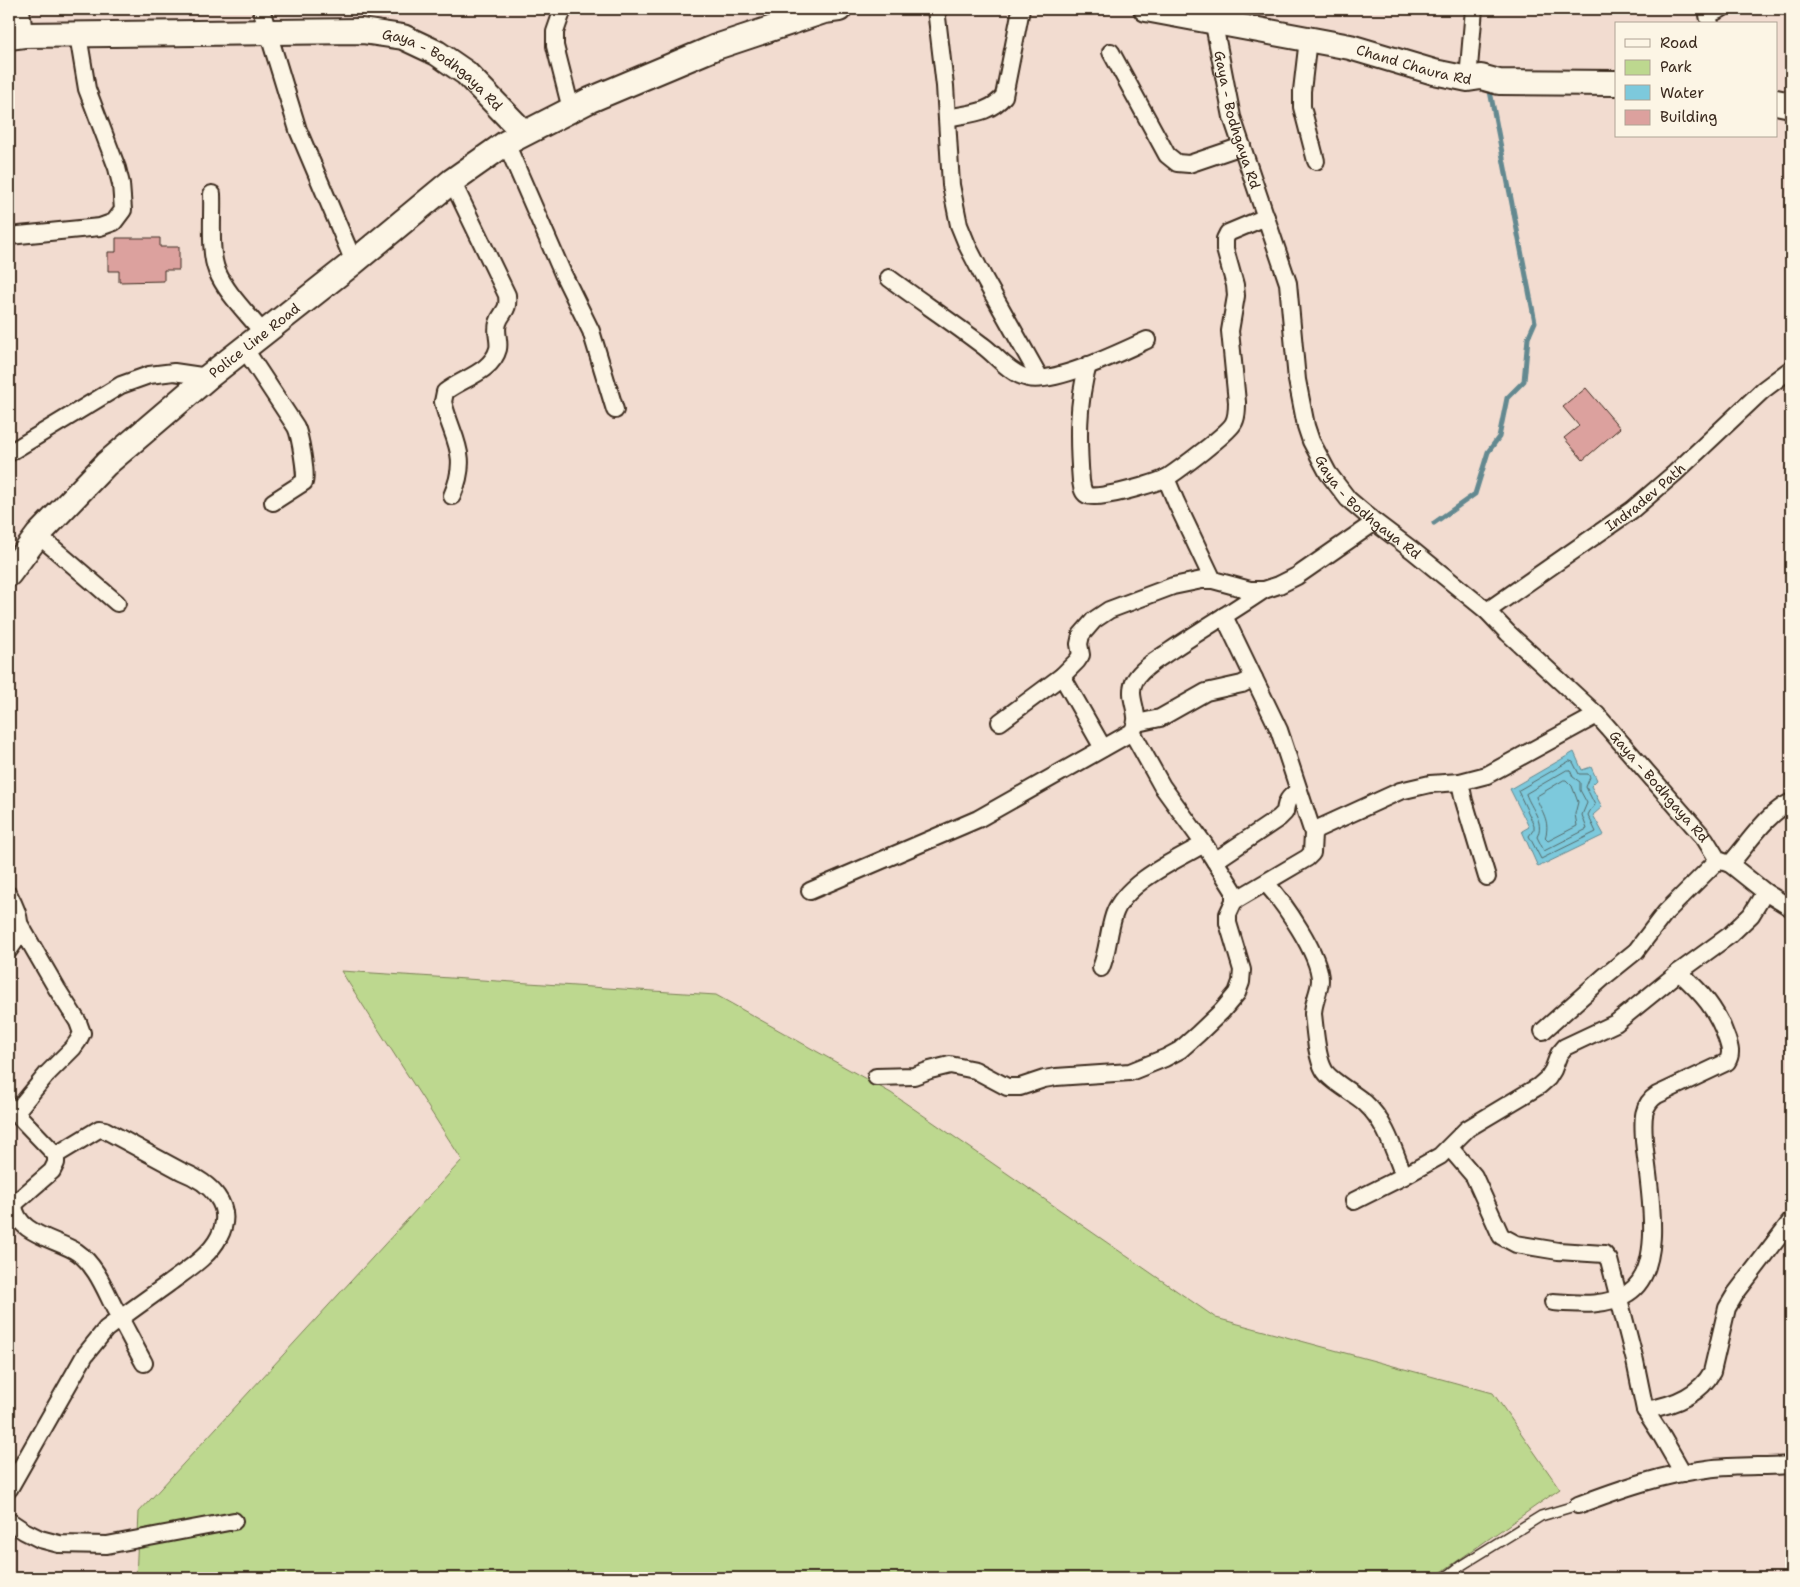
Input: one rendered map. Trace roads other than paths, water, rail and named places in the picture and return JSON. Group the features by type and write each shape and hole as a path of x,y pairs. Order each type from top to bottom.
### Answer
{"street":[{"path":"16,36 21,9"},
{"path":"261,9 298,130 354,262"},
{"path":"563,9 555,32 555,46 571,109"},
{"path":"615,410 591,331 563,274 515,138 571,109 716,46 824,11 839,9"},
{"path":"936,9 948,118 951,185 960,225 968,247 985,280 1040,378"},
{"path":"948,118 987,110 996,105 1004,96 1021,9"},
{"path":"1146,9 1212,16"},
{"path":"1468,79 1474,9"},
{"path":"1710,22 1708,15 1721,9"},
{"name":"Gaya - Bodhgaya Rd","path":"1212,16 1230,109 1288,283 1297,380 1302,408 1311,441 1328,473 1339,489 1375,522 1487,611 1508,633 1597,715 1724,862 1765,892 1791,908"},
{"name":"Chand Chaura Rd","path":"1212,16 1350,47 1434,72 1468,79 1481,77 1499,82 1615,83"},
{"name":"Gaya - Bodhgaya Rd","path":"16,36 362,31 403,37 438,54 466,73 515,138"},
{"path":"9,236 100,227 114,222 123,210 121,184 117,168 87,89 78,35"},
{"path":"1308,39 1302,107 1316,161"},
{"path":"1112,52 1167,155 1177,163 1189,164 1242,146"},
{"path":"1778,102 1791,105"},
{"name":"Police Line Road","path":"9,574 38,535 106,464 208,376 354,262 452,181 515,138"},
{"path":"452,181 507,295 508,304 497,324 496,332 499,346 497,353 480,371 445,392 443,402 461,459 461,472 452,496"},
{"path":"212,194 213,257 216,270 223,282 263,333"},
{"path":"1088,365 1082,382 1078,425 1081,481 1082,488 1086,494 1093,496 1114,493 1166,478 1224,434 1233,424 1237,402 1230,331 1236,296 1235,285 1225,249 1225,239 1228,233 1266,216"},
{"path":"889,278 980,343 1019,374 1029,378 1062,374 1147,340"},
{"path":"244,348 296,427 301,441 301,453 306,477 304,482 273,502"},
{"name":"Indradev Path","path":"1487,611 1632,510 1675,473 1763,390 1791,369"},
{"path":"9,453 121,385 149,375 174,372 208,376"},
{"path":"1166,478 1213,580"},
{"path":"876,1077 914,1076 950,1065 975,1070 1007,1087 1020,1087 1056,1077 1130,1072 1180,1050 1222,1011 1237,993 1241,982 1242,970 1228,923 1228,914 1234,901 1234,892 1204,844 1162,786 1134,727 1131,689 1140,672 1264,590 1297,576 1375,522"},
{"path":"38,535 117,604"},
{"path":"1000,722 1062,676 1078,661 1081,655 1079,644 1081,635 1086,628 1109,610 1187,582 1213,580 1250,590 1264,590"},
{"path":"1224,616 1279,730 1313,833 1312,853 1308,858 1234,901"},
{"path":"1062,676 1103,748"},
{"path":"810,891 978,820 1103,748 1134,727 1160,718 1206,692 1242,684 1254,678"},
{"path":"1313,833 1400,791 1436,783 1460,782 1487,775 1597,715"},
{"path":"1460,782 1464,801 1488,877"},
{"path":"1215,861 1279,818 1285,812 1289,796 1298,791"},
{"path":"1542,1031 1636,951 1665,913 1724,862 1778,810 1791,802"},
{"path":"1101,968 1107,953 1114,914 1122,900 1151,874 1204,844"},
{"path":"1266,883 1296,922 1318,970 1320,979 1313,1014 1324,1072 1357,1096 1374,1112 1387,1131 1404,1176"},
{"path":"1354,1201 1435,1159 1450,1148 1467,1129 1539,1086 1548,1078 1559,1054 1566,1047 1616,1023 1678,972 1740,927 1751,915 1765,892"},
{"path":"9,894 19,915 20,925 78,1022 82,1033 73,1048 12,1109 56,1155 56,1163 52,1171 18,1199 14,1204 14,1210 23,1223 31,1230 79,1253 93,1268 144,1363"},
{"path":"9,950 13,945 20,925"},
{"path":"1554,1302 1584,1305 1618,1298 1628,1294 1640,1283 1648,1265 1651,1245 1644,1124 1646,1106 1657,1095 1727,1062 1730,1056 1730,1048 1720,1019 1698,990 1678,972"},
{"path":"9,1489 85,1355 106,1329 189,1268 219,1238 225,1224 225,1214 214,1192 206,1184 105,1130 99,1129 56,1155"},
{"path":"1450,1148 1474,1176 1501,1236 1516,1244 1558,1251 1604,1254 1609,1260 1635,1361 1644,1410 1683,1473"},
{"path":"1644,1410 1688,1396 1708,1379 1712,1372 1727,1308 1736,1293 1791,1222"},
{"path":"1578,1505 1626,1488 1683,1473 1726,1467 1791,1465"},
{"path":"9,1521 40,1539 59,1544 107,1545 234,1521"}],"lane":[{"path":"1445,1578 1462,1565 1541,1516 1578,1505"}],"water":[{"path":"1574,752 1582,770 1591,767 1597,780 1591,786 1602,807 1593,815 1604,835 1538,867 1522,831 1529,827 1510,789"}],"waterway":[{"path":"1434,523 1475,494 1488,452 1499,437 1507,398 1524,381 1528,338 1535,322 1490,91"}]}
